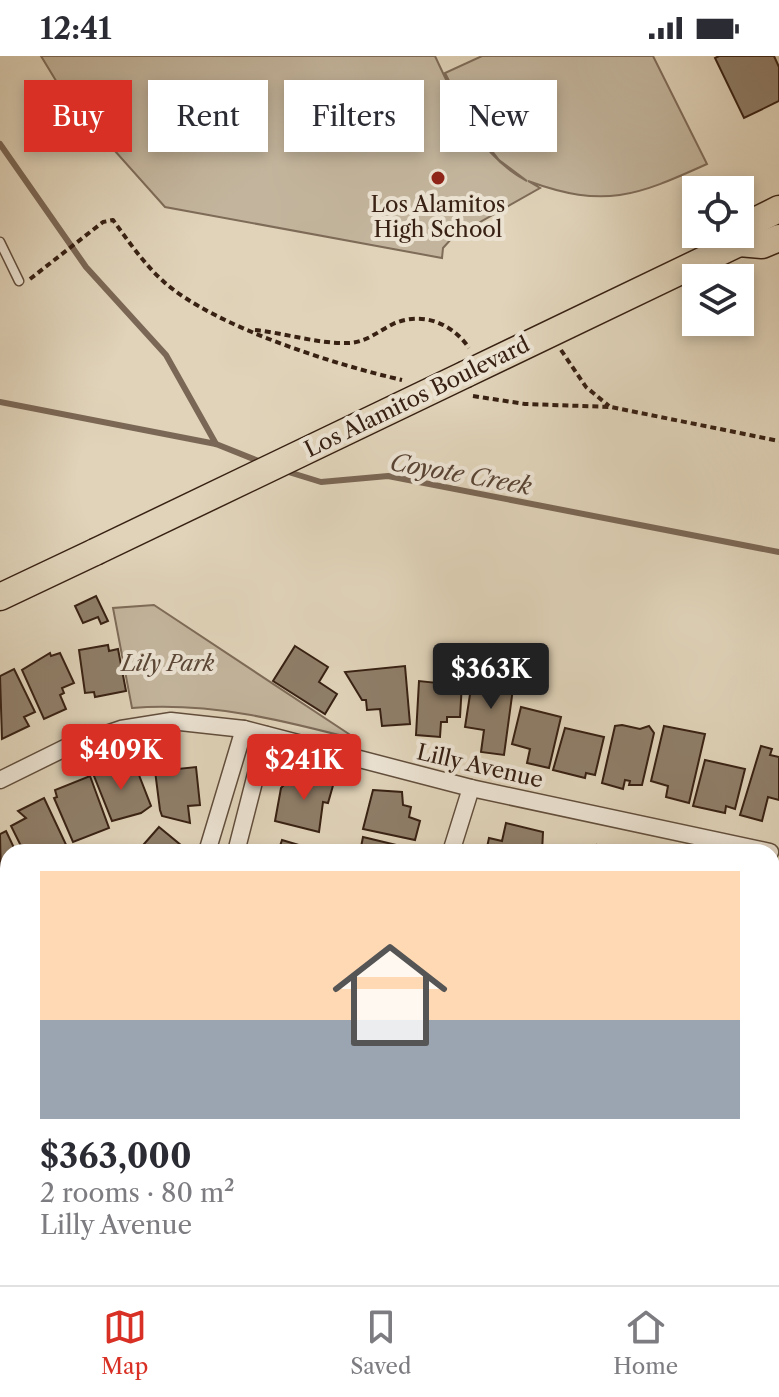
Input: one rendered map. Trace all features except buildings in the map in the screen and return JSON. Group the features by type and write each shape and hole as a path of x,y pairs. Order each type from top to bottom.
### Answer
{"main road":[{"name":"Los Alamitos Boulevard","path":"754,222 779,209"},
{"name":"Los Alamitos Boulevard","path":"754,244 762,245 779,238"},
{"name":"Los Alamitos Boulevard","path":"0,597 472,379 553,332 729,248"}],"street":[{"name":"Lilly Avenue","path":"0,780 65,748 121,729 171,721 244,729 691,844"},
{"path":"209,844 244,729"},
{"path":"238,844 266,735"},
{"path":"454,844 471,788"}],"lane":[{"path":"0,242 19,281"}],"path":[{"path":"35,277 103,222 113,220 165,283 249,329 339,364 413,383"},
{"path":"249,329 349,343 367,339 408,319 423,318 447,325 467,344 472,379 525,404 611,407 779,441"},
{"path":"553,332 569,367 586,387 611,407"}],"green space":[{"path":"41,56 435,56 447,80 440,80 440,152 490,152 527,181 493,152 557,152 557,80 449,80 445,73 482,56 653,56 707,164 660,184 620,195 578,195 528,181 540,188 452,238 443,248 442,258 165,207 116,152 132,152 132,80 56,80"},
{"name":"Lily Park","path":"154,605 358,740 218,710 132,708 113,608"}],"waterway":[{"path":"0,144 86,267 166,355 216,444"},
{"name":"Coyote Creek","path":"0,402 216,444 261,462"},
{"name":"Coyote Creek","path":"282,470 321,482 388,476 779,552"}],"place":[{"name":"Los Alamitos High School","path":"438,178"}]}
